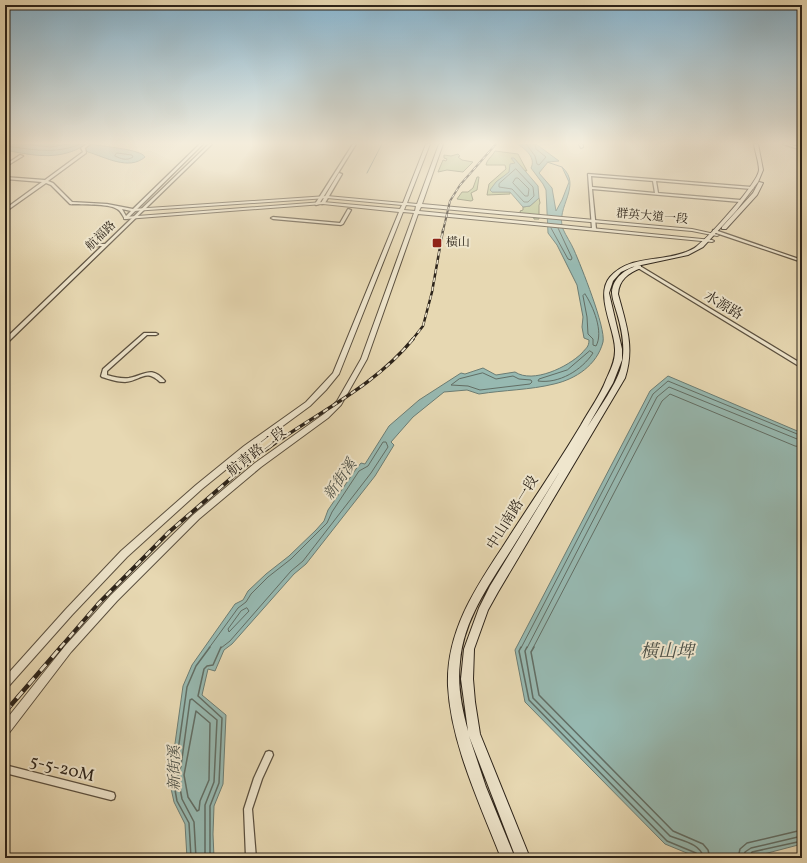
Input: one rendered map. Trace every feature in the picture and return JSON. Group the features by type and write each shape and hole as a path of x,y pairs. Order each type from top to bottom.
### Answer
{"main road":[{"path":"700,250 712,241 715,233 754,184"},
{"path":"700,250 705,240 715,233 755,194 760,184"},
{"name":"中山南路一段","path":"508,858 460,730 454,664 459,639 479,592 575,441 609,383 618,360 619,349 606,293 607,285 618,272 626,266 683,260 700,250"},
{"name":"中山南路一段","path":"523,858 474,734 467,679 469,649 484,608 494,589 621,378 628,358 615,288 621,277 635,266"}],"street":[{"path":"5,211 42,184"},
{"path":"52,184 70,203 107,205 133,210 325,197 417,209"},
{"name":"航福路","path":"126,218 160,184"},
{"name":"航福路","path":"5,342 169,184"},
{"path":"323,203 332,184"},
{"path":"317,204 325,197 333,184"},
{"name":"航青路二段","path":"5,684 69,612 124,554 247,448 308,404 336,374 412,184"},
{"name":"航青路二段","path":"5,729 68,649 114,598 155,557 196,517 258,465 326,416 339,403 364,360 426,184"},
{"path":"590,184 594,229"},
{"path":"655,184 657,194"},
{"path":"706,184 752,188"},
{"path":"590,188 740,201"},
{"path":"116,207 121,210 126,218 323,203 403,207"},
{"name":"群英大道一段","path":"417,209 537,216 715,233"},
{"name":"群英大道一段","path":"417,209 537,224 712,241"},
{"path":"273,218 341,224 349,210"},
{"path":"715,233 802,261"},
{"path":"91,245 106,244"},
{"name":"水源路","path":"635,266 802,366"},
{"path":"156,334 146,334 105,370 104,376 125,380 146,372 157,376 162,381"},
{"path":"251,858 248,809 258,778 269,755"},
{"name":"5-5-20M","path":"5,769 111,796"}],"green space":[{"path":"474,184 478,184 477,190 471,193 473,200 457,199 462,192 468,192 473,188"},
{"path":"489,184 495,184 492,192 510,192 510,194 487,195"},
{"path":"539,198 539,219 534,219 533,216 521,214 520,211 523,210 523,207 530,206"}],"water":[{"path":"494,184 537,184 539,198 530,206 523,207 510,192 492,192 490,190"},
{"name":"新街溪","path":"543,184 549,184 552,188 556,211 568,184 570,184 562,213 563,229 573,247 587,282 601,324 603,342 596,358 578,375 554,384 536,388 479,394 467,390 444,392 413,417 391,442 394,445 375,476 306,564 294,574 232,644 224,650 215,671 208,669 202,695 226,715 223,784 214,806 214,858 187,858 185,824 174,802 169,774 172,765 183,686 192,665 235,604 243,600 248,591 266,574 289,556 316,530 324,521 328,510 356,469 361,463 365,464 389,426 419,400 461,373 465,374 483,368 496,375 515,372 522,375 531,376 550,372 568,364 588,346 589,340 584,338 582,327 583,317 577,285 557,245 548,233 546,190"},
{"name":"橫山埤","path":"668,376 802,433 802,844 760,855 736,858 699,858 665,844 525,702 515,650 650,391"}],"railway":[{"path":"443,231 450,201 461,184"},
{"path":"412,340 423,326 432,292 443,230"},
{"path":"234,476 263,452 363,385 398,356 413,339"},
{"path":"60,648 98,604 169,532 235,475"},
{"path":"5,712 61,647"}],"place":[{"name":"橫山","path":"437,243"}]}
